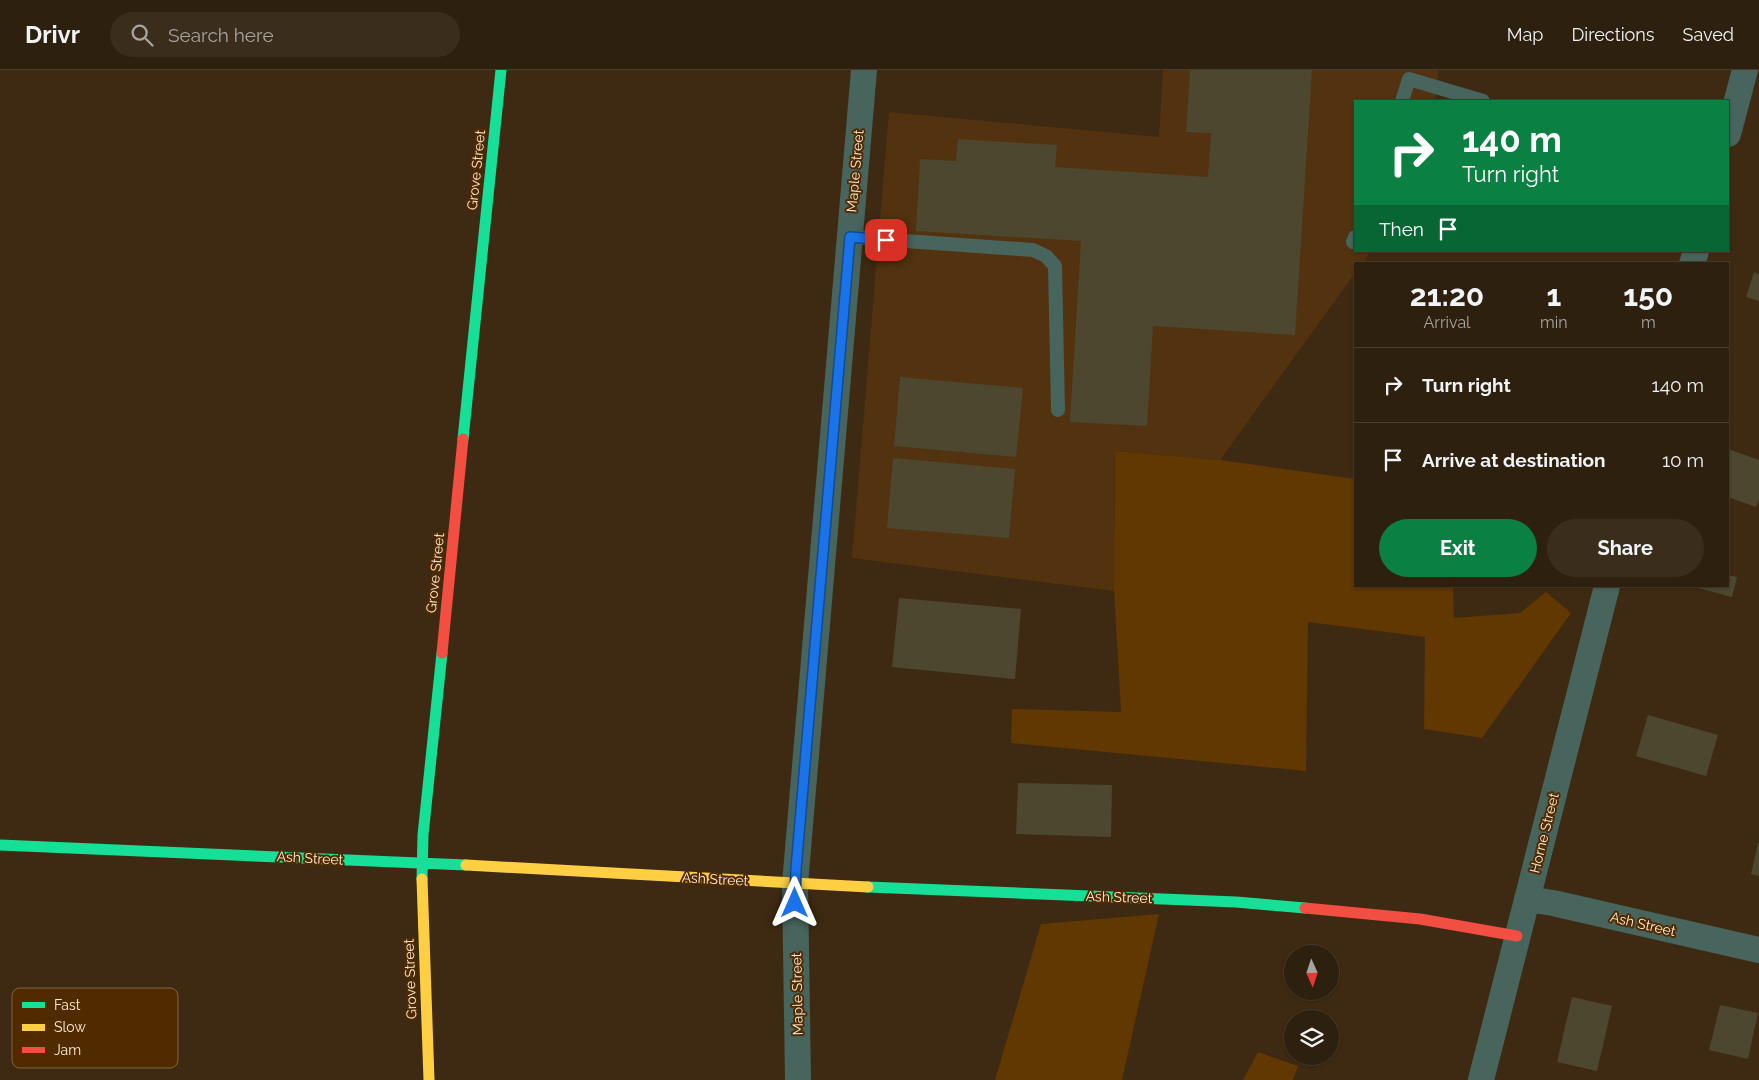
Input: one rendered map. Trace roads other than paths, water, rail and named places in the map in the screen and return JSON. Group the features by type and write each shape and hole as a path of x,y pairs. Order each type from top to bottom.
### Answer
{"street":[{"name":"Grove Street","path":"429,1080 421,895 423,835 500,70"},
{"name":"Maple Street","path":"798,1080 795,884 864,70"},
{"path":"1729,130 1745,70"},
{"name":"Horne Street","path":"1481,1080 1607,587"},
{"name":"Ash Street","path":"0,845 422,863 795,884 1236,902 1420,919 1517,936"},
{"name":"Ash Street","path":"1527,899 1553,903 1759,950"}],"lane":[{"path":"1402,100 1409,80 1479,100"},
{"path":"850,237 1033,250 1046,256 1055,266 1058,410"}]}
